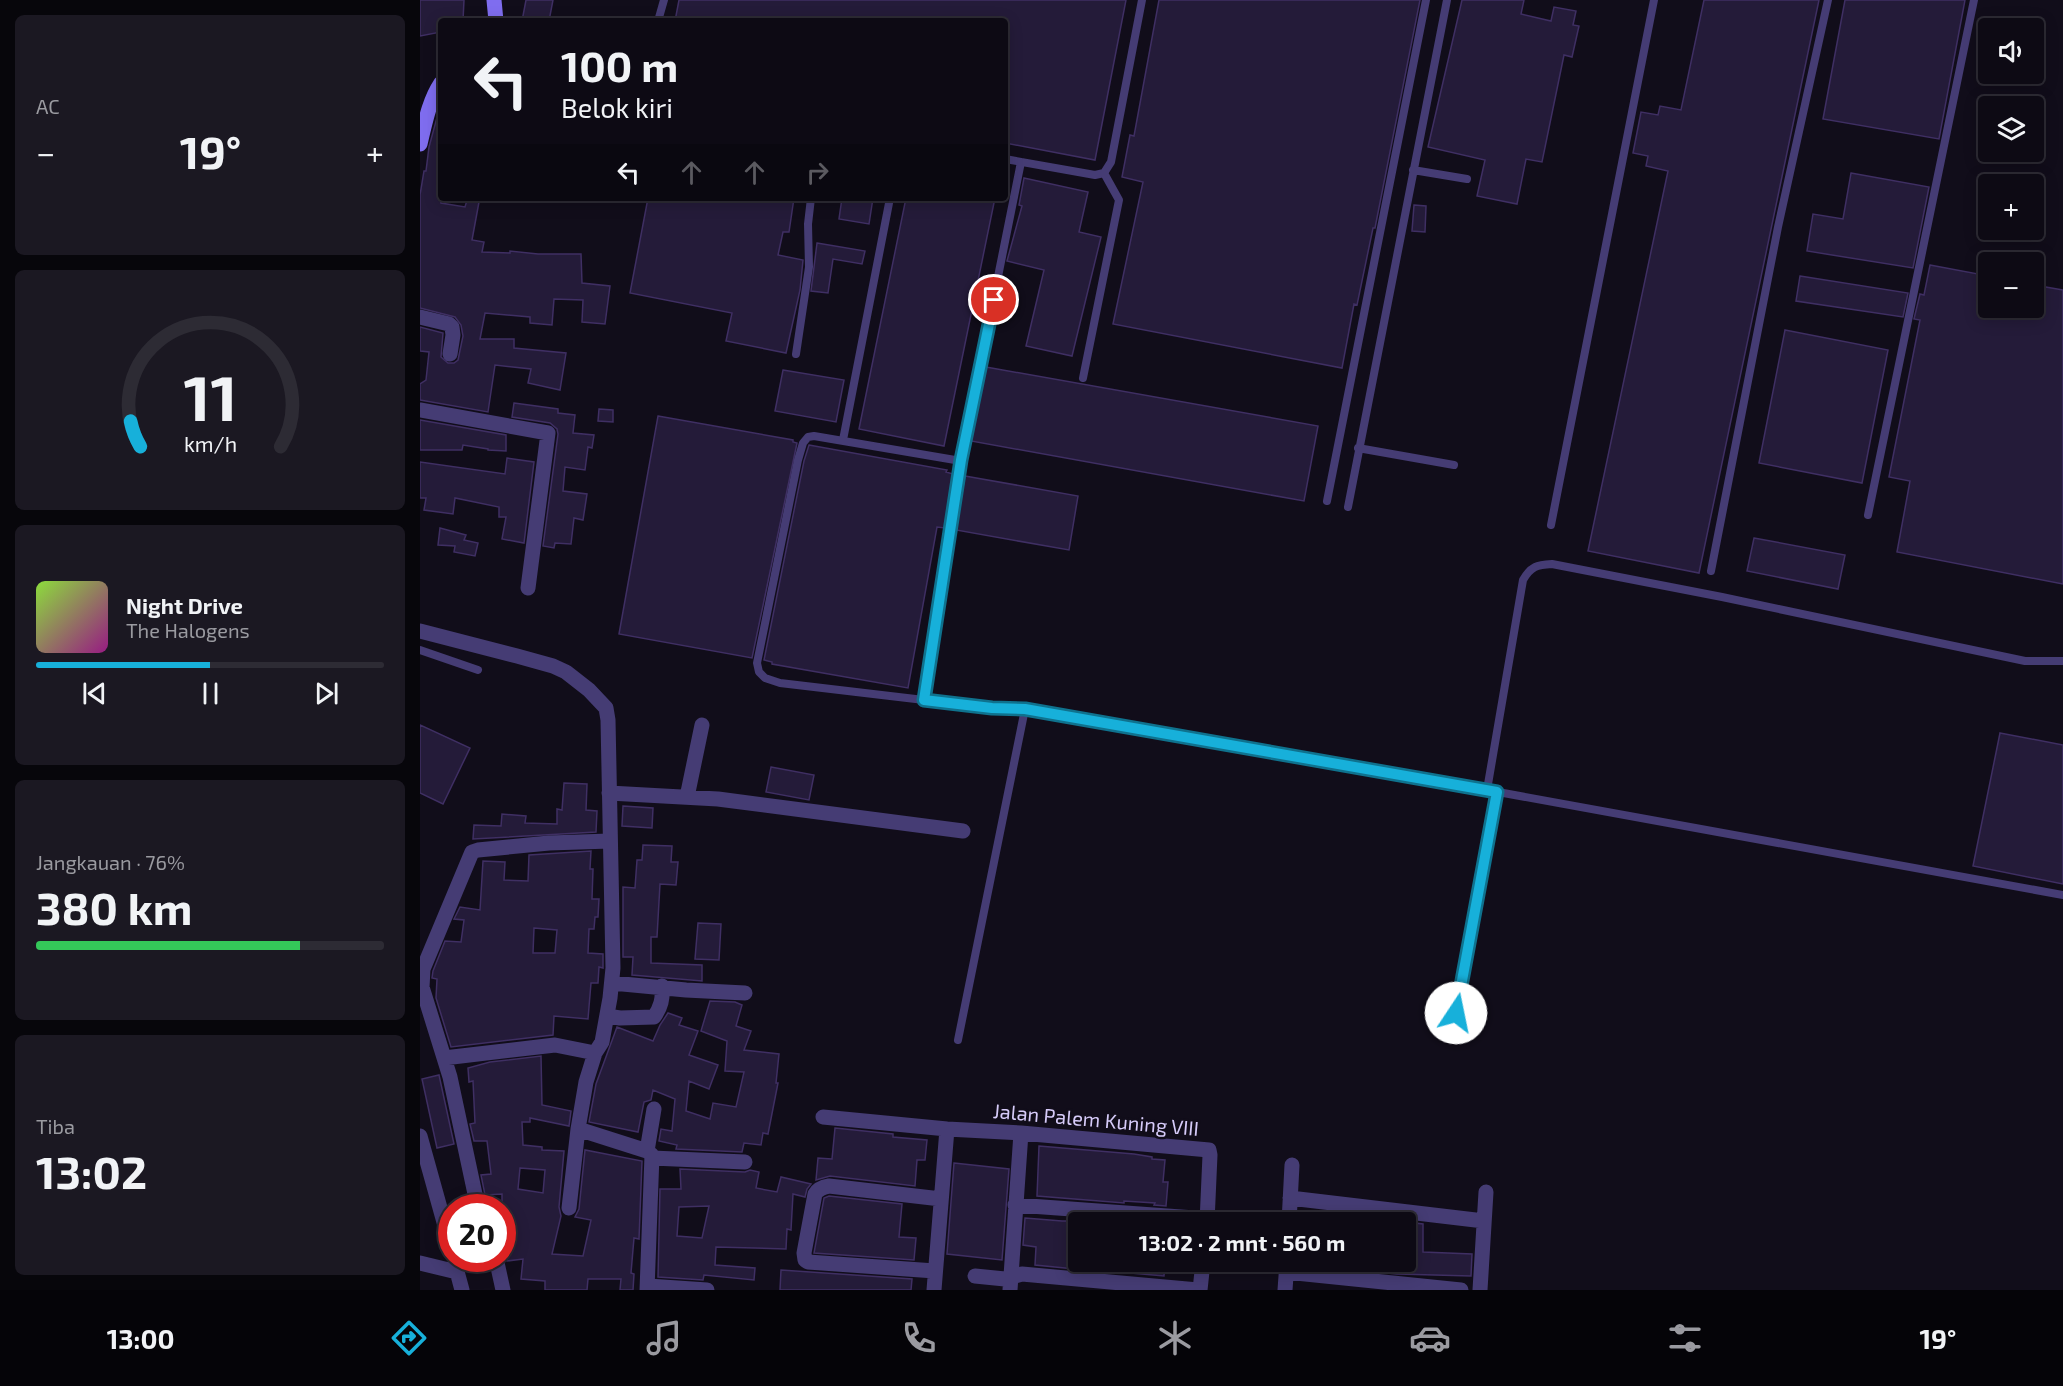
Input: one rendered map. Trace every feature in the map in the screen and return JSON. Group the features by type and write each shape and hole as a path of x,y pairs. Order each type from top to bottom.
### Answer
{"street":[{"path":"494,0 496,18"},
{"path":"420,144 423,116 438,88"},
{"path":"420,317 449,324 452,327 450,354"},
{"path":"420,410 548,433 528,588"},
{"path":"420,632 553,666 566,672 589,690 606,708 612,983 602,1042 595,1053 586,1082 569,1208"},
{"path":"687,797 702,725"},
{"path":"609,793 753,803 963,831"},
{"path":"476,1194 450,1077 422,987 423,969 472,852 549,843 610,841"},
{"path":"612,983 745,993"},
{"path":"607,1016 654,1017 663,997 662,986"},
{"path":"444,1058 555,1045 595,1053"},
{"path":"654,1109 650,1154 648,1288 707,1290"},
{"name":"Jalan Palem Kuning VIII","path":"823,1117 1209,1150 1207,1212"},
{"path":"934,1290 947,1129"},
{"path":"578,1130 650,1154 744,1162"},
{"path":"1011,1284 1021,1133"},
{"path":"420,1136 426,1177 438,1211"},
{"path":"1289,1212 1292,1165"},
{"path":"935,1271 808,1262 805,1260 804,1253 815,1194 824,1187 941,1199"},
{"path":"1480,1290 1486,1192"},
{"path":"1290,1198 1484,1221"},
{"path":"1015,1205 1105,1212"},
{"path":"420,1263 438,1264"},
{"path":"457,1272 462,1290"},
{"path":"499,1272 503,1290"},
{"path":"1011,1284 1022,1274 1199,1290 1202,1272"},
{"path":"1285,1290 1286,1272"},
{"path":"1324,1272 1461,1290"},
{"path":"975,1276 999,1279 1011,1284"}],"lane":[{"path":"659,18 664,0"},
{"path":"1008,160 1095,175 1104,172 1111,162 1142,0"},
{"path":"1327,501 1426,0"},
{"path":"1348,507 1447,0"},
{"path":"1551,525 1654,0"},
{"path":"1711,571 1778,227 1828,0"},
{"path":"1868,515 1974,0"},
{"path":"924,700 961,460 1022,162"},
{"path":"1413,170 1467,179"},
{"path":"1083,378 1119,200 1104,172"},
{"path":"796,354 808,277 808,224 811,201"},
{"path":"843,440 889,201"},
{"path":"961,460 814,435 808,437 803,443 798,460 757,663 759,672 765,678 794,686 992,708 1025,709 2063,895"},
{"path":"1358,448 1454,465"},
{"path":"1487,790 1523,580 1529,570 1537,565 1552,564 1722,597 2025,661 2063,661"},
{"path":"420,650 478,670"},
{"path":"958,1040 1025,709"},
{"path":"1456,1013 1497,792"}],"building":[{"path":"420,0 464,0 463,18 438,18 438,33 420,36"},
{"path":"526,0 553,0 550,18 523,18"},
{"path":"679,0 1126,0 1095,160 1008,144 1008,18 676,18"},
{"path":"1159,0 1420,0 1375,228 1373,228 1357,305 1354,304 1342,368 1113,324 1143,182 1122,177 1130,135 1134,136"},
{"path":"1462,0 1524,0 1521,14 1551,21 1554,7 1576,11 1573,25 1579,26 1572,57 1564,55 1542,162 1526,159 1517,204 1477,196 1485,160 1428,147"},
{"path":"1704,0 1819,0 1699,573 1588,551 1668,171 1646,166 1648,156 1633,153 1641,112 1658,115 1660,106 1681,110"},
{"path":"1845,0 1965,0 1939,139 1823,119"},
{"path":"438,114 438,201 465,207 467,201 479,202 472,240 484,242 482,252 581,254 582,283 610,286 605,324 582,322 583,300 554,299 552,325 530,323 530,317 485,313 480,339 514,339 514,348 566,353 560,390 528,383 531,369 495,365 488,412 420,400 420,384 426,380 429,352 420,351 420,327 443,333 441,357 448,363 458,360 463,336 461,325 455,317 420,308 420,195"},
{"path":"1851,173 1929,187 1913,268 1807,251 1813,214 1843,219"},
{"path":"1024,178 1088,192 1079,232 1101,237 1072,356 1026,346 1044,270 1007,261 1022,206 1019,205"},
{"path":"647,201 794,201 789,232 783,232 778,255 803,260 800,290 786,353 726,341 732,313 630,293"},
{"path":"842,201 873,201 869,224 839,219"},
{"path":"905,201 994,201 944,446 859,429"},
{"path":"1414,205 1426,206 1425,232 1412,231"},
{"path":"817,243 865,251 862,264 833,259 828,293 811,291"},
{"path":"1930,265 1978,274 1978,318 2044,318 2044,287 2063,290 2063,584 1897,552 1910,481 1889,477 1920,320 1914,319 1920,294 1924,295"},
{"path":"1800,276 1908,293 1903,317 1796,301"},
{"path":"1785,330 1888,350 1862,483 1759,463"},
{"path":"986,367 1318,426 1304,501 971,441"},
{"path":"783,370 844,380 836,422 775,411"},
{"path":"514,403 558,409 558,413 575,415 573,433 594,435 592,448 588,447 585,470 565,467 563,491 587,494 583,520 574,518 571,544 555,543 554,548 543,546 557,429 550,423 512,417"},
{"path":"599,409 613,410 613,422 598,421"},
{"path":"658,416 793,440 797,443 752,658 619,634"},
{"path":"420,420 506,435 506,451 463,445 462,450 420,450"},
{"path":"809,445 947,470 946,472 953,474 945,528 937,527 908,688 772,664 764,660"},
{"path":"507,458 534,462 524,543 502,539 506,517 499,517 499,507 455,498 453,514 424,510 426,498 420,498 420,462 505,474"},
{"path":"965,476 1078,496 1069,550 956,530"},
{"path":"440,528 466,535 464,540 478,543 475,556 454,552 455,546 438,545"},
{"path":"1754,538 1845,555 1838,589 1747,571"},
{"path":"420,725 470,748 443,804 420,793"},
{"path":"2000,733 2063,745 2063,884 1973,866"},
{"path":"771,767 814,775 809,800 766,792"},
{"path":"564,783 587,784 586,810 597,811 596,832 473,839 474,825 501,826 502,814 526,816 525,823 557,824 557,809 562,810"},
{"path":"623,806 653,808 652,828 622,826"},
{"path":"643,845 672,846 671,862 678,862 676,885 660,884 657,937 651,937 651,963 702,965 702,981 632,975 633,957 623,957 623,887 635,888 637,860 642,860"},
{"path":"591,851 592,899 599,899 598,917 595,917 594,929 589,929 588,953 603,954 603,968 599,967 598,983 591,983 588,1019 554,1016 553,1035 451,1047 436,998 437,979 432,978 445,941 461,942 464,920 454,919 460,907 480,910 483,861 505,862 504,880 528,881 529,855","holes":["534,928 557,930 555,953 533,953"]},
{"path":"698,923 721,924 719,960 695,959"},
{"path":"710,1001 735,1002 742,1005 736,1026 751,1031 744,1050 779,1054 776,1083 778,1083 768,1134 763,1133 761,1145 744,1143 742,1152 676,1149 677,1145 659,1141 661,1129 672,1131 675,1099 653,1090 651,1100 644,1102 638,1132 589,1122 596,1084 617,1027 653,1041 668,1013 682,1018 679,1025 698,1031 689,1055 718,1065 709,1089 689,1081 686,1111 710,1119 713,1103 736,1107 744,1072 725,1071 727,1041 701,1031"},
{"path":"541,1056 542,1105 571,1111 569,1126 530,1118 530,1122 522,1122 523,1145 542,1147 542,1150 564,1151 559,1207 561,1216 552,1254 583,1256 591,1220 575,1217 579,1209 585,1150 642,1161 639,1239 634,1238 631,1273 634,1274 633,1290 620,1290 621,1279 588,1279 587,1290 545,1290 545,1281 521,1279 523,1259 516,1260 516,1194 485,1194 481,1175 491,1174 487,1141 474,1141 470,1124 475,1123 473,1081 469,1082 468,1068 490,1062","holes":["520,1168 545,1170 543,1193 518,1189"]},
{"path":"439,1075 454,1144 437,1148 422,1079"},
{"path":"835,1128 927,1140 925,1160 917,1160 915,1186 830,1176 816,1180 818,1158 832,1159"},
{"path":"1039,1146 1134,1154 1165,1160 1163,1182 1168,1182 1166,1206 1154,1205 1155,1203 1124,1201 1124,1203 1037,1196"},
{"path":"954,1163 1009,1169 1002,1260 947,1254"},
{"path":"680,1169 759,1172 756,1188 777,1192 781,1177 811,1184 805,1197 793,1194 791,1230 787,1229 786,1249 716,1247 715,1265 755,1268 754,1280 704,1275 703,1280 658,1277 660,1189 681,1189","holes":["709,1206 702,1238 677,1236 679,1207"]},
{"path":"829,1196 902,1204 899,1237 916,1238 914,1260 814,1253 824,1198"},
{"path":"1025,1218 1068,1221 1068,1268 1035,1265 1036,1247 1023,1245"},
{"path":"1416,1223 1423,1224 1423,1252 1472,1254 1471,1276 1378,1272 1416,1272"},
{"path":"781,1270 912,1279 911,1290 780,1290"},
{"path":"1119,1272 1164,1272 1164,1276"}],"route":[{"path":"994,300 961,460 924,700 992,708 1025,709 1497,792 1456,1013"}]}
